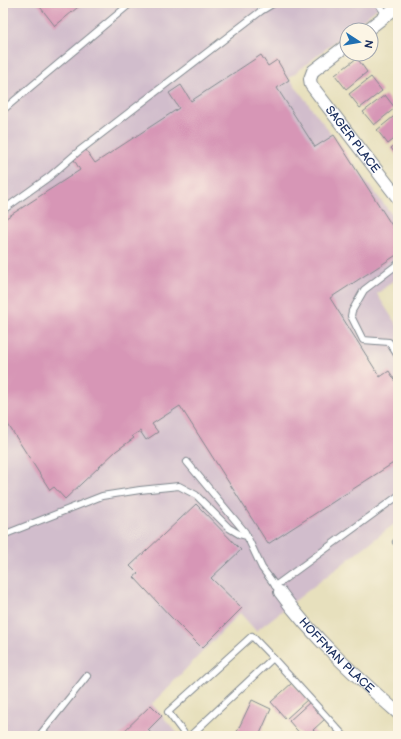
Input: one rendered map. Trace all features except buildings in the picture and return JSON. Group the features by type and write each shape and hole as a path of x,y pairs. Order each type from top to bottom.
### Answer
{"street":[{"path":"377,22 398,6"},
{"name":"SAGER PLACE","path":"339,51 313,71 310,79 311,85 396,193"},
{"name":"HOFFMAN PLACE","path":"277,589 309,628 332,652 398,713"}],"lane":[{"path":"3,110 131,3"},
{"path":"3,210 49,177 79,151 261,11 274,3"},
{"path":"378,3 386,15"},
{"path":"398,264 364,290 352,311 351,316 363,340 389,342 398,356"},
{"path":"187,462 245,532 262,568 277,589 398,496"},
{"path":"3,536 102,496 179,486 196,495 229,528 239,534 247,536"},
{"path":"186,736 168,712 252,636 344,736"},
{"path":"190,736 273,658"},
{"path":"39,736 87,676"}],"shaded area":[{"path":"3,3 384,3 360,22 339,22 339,38 289,78 398,223 398,277 377,294 398,327 398,521 256,631 240,613 152,704 180,736 3,736"}]}
